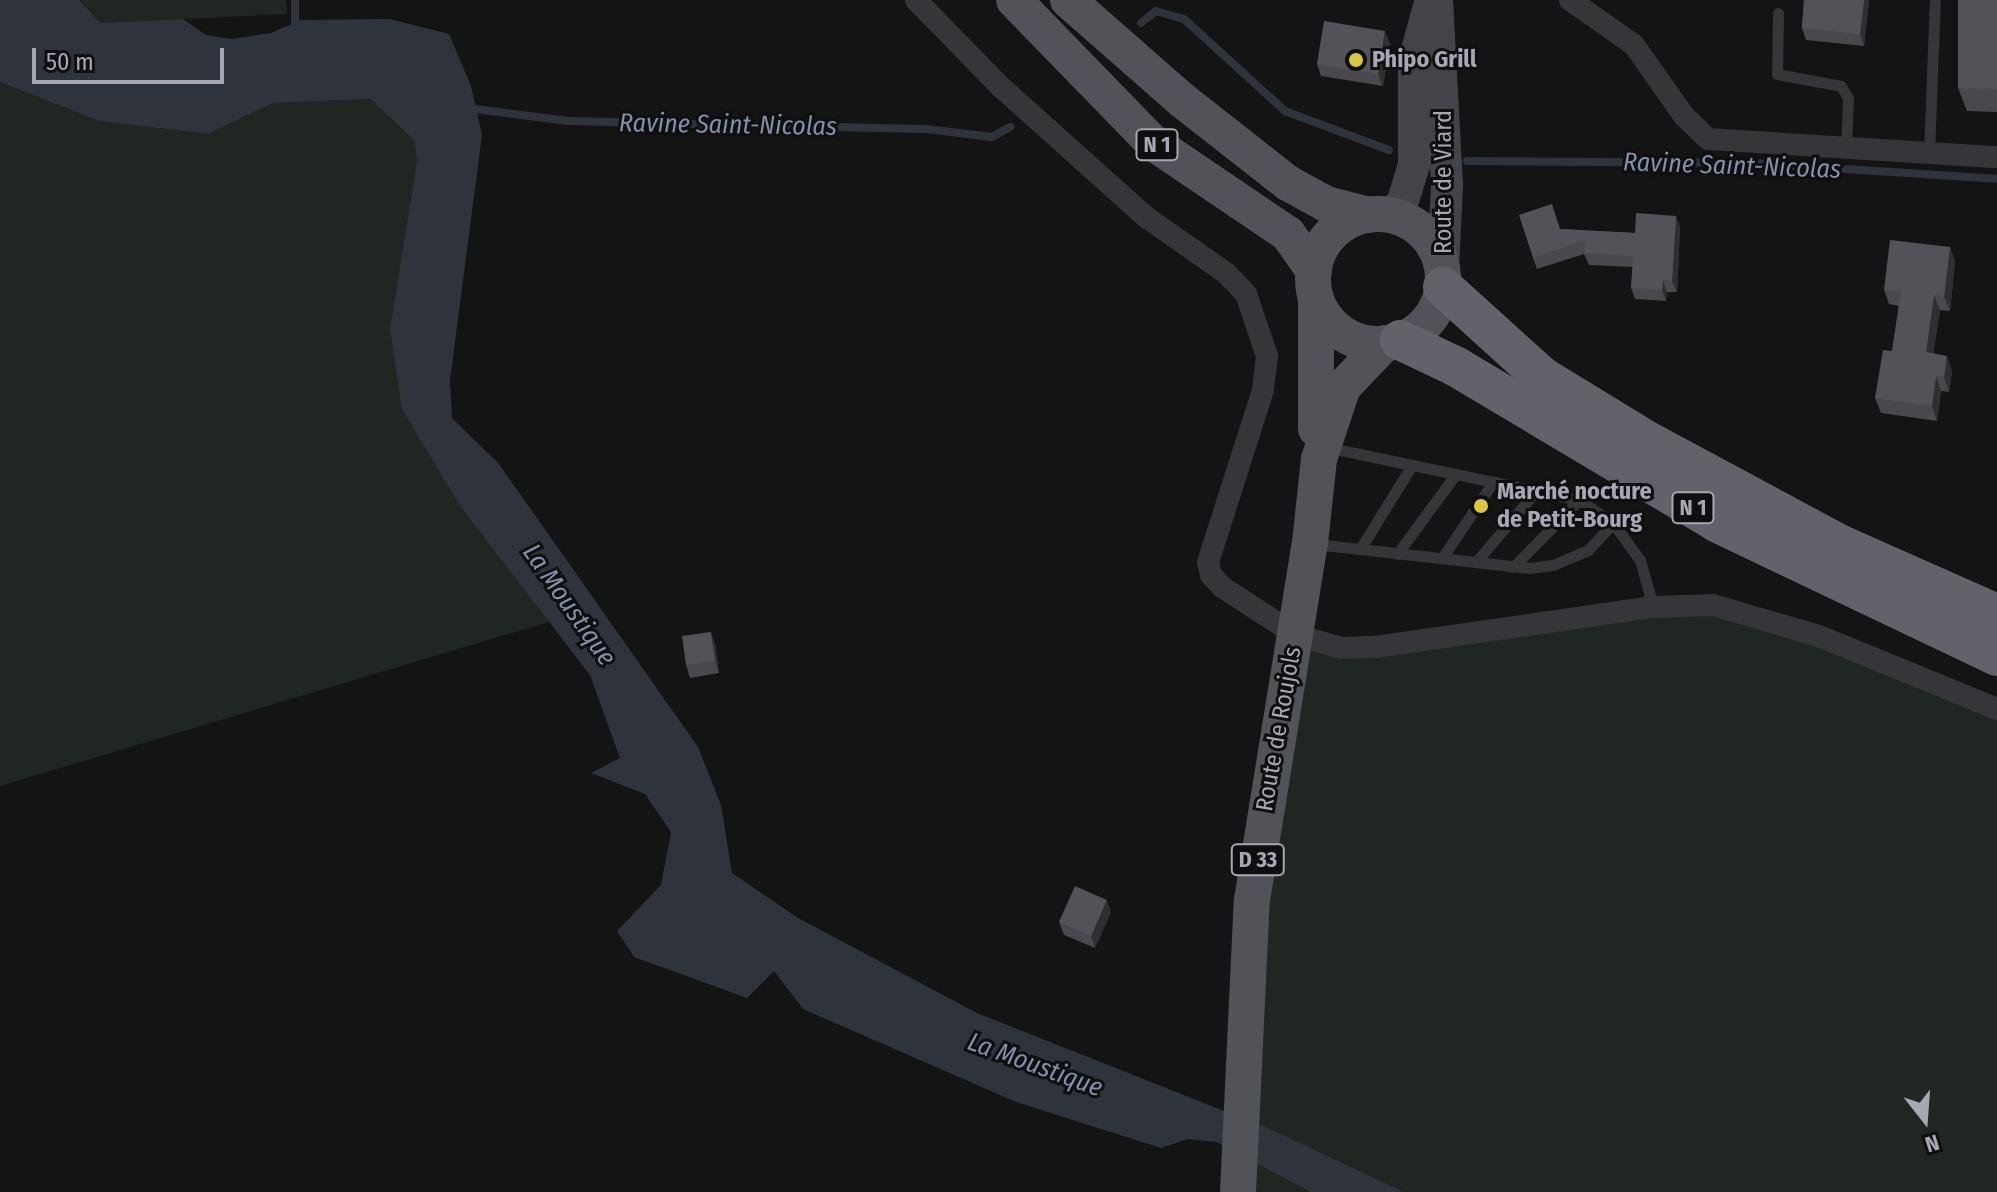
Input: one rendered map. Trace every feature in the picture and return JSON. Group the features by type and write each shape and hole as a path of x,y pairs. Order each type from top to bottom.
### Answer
{"highway":[{"name":"N 1","path":"1443,278 1541,376 1642,438 1839,544 1997,614"},
{"name":"N 1","path":"1393,342 1455,366 1718,523 1997,656"}],"main road":[{"name":"N 1","path":"1014,0 1152,142 1288,234 1343,333 1393,342"},
{"name":"N 1","path":"1068,0 1288,183 1326,204 1379,214 1425,233 1443,278"},
{"name":"Route de Viard","path":"1379,214 1402,204 1412,175 1414,61 1430,0"},
{"name":"Route de Viard","path":"1437,0 1447,186 1443,278"},
{"path":"1315,285 1332,234 1379,214"},
{"path":"1393,342 1424,325 1443,278"},
{"name":"Route de Roujols","path":"1238,1192 1240,1086 1252,900 1310,543 1320,452 1315,285"},
{"name":"Route de Roujols","path":"1320,452 1343,387 1393,342"}],"street":[{"path":"916,0 1001,87 1146,217 1226,273 1246,294 1267,356 1263,390 1208,562 1211,575 1222,587 1296,635 1342,648 1375,647 1653,607 1713,605 1750,612 1997,709"},
{"path":"1570,0 1634,45 1684,116 1708,139 1846,150 1997,157"}],"lane":[{"path":"1929,153 1935,0"},
{"path":"1778,13 1777,74 1841,86 1848,98 1846,150"},
{"path":"1320,452 1412,465 1579,500 1613,523 1640,560 1653,607"},
{"path":"1360,549 1412,465"},
{"path":"1397,554 1456,474"},
{"path":"1442,558 1493,482"},
{"path":"1476,562 1536,491"},
{"path":"1513,567 1579,500"},
{"path":"1310,543 1513,567 1565,560 1588,550 1613,523"}],"shaded area":[{"path":"79,0 286,0 287,14 101,23"},
{"path":"0,82 99,121 208,134 273,103 372,99 401,125 414,140 417,160 390,329 461,507 552,621 0,786"},
{"path":"1713,605 1997,709 1997,1192 1404,1192 1249,1121 1240,1086 1296,635 1342,648"},
{"path":"1252,1159 1267,1165 1311,1192 1238,1192"}],"water":[{"name":"La Moustique","path":"0,0 79,0 101,23 183,19 206,35 231,39 271,33 301,20 389,19 449,34 471,86 482,135 450,380 452,418 499,464 698,747 721,805 732,873 798,918 977,1013 1272,1130 1404,1192 1311,1192 1216,1142 1188,1139 1161,1148 1016,1102 803,1009 774,971 747,998 634,957 617,931 661,885 671,832 645,794 591,773 620,758 590,675 461,507 402,409 390,329 417,160 414,140 371,99 273,103 208,134 99,121 0,82"}],"building":[{"path":"1804,0 1864,0 1860,34 1802,28"},
{"path":"1958,0 1997,0 1997,89 1958,88"},
{"name":"Phipo Grill","path":"1324,21 1385,31 1378,74 1317,64"},
{"path":"1552,204 1560,229 1635,233 1636,213 1676,216 1672,281 1663,280 1662,290 1631,288 1633,256 1584,253 1585,240 1533,258 1519,215"},
{"path":"1890,240 1950,247 1944,296 1934,295 1926,352 1947,356 1944,377 1936,376 1932,406 1875,398 1883,350 1892,351 1901,292 1884,290"},
{"path":"711,632 715,661 686,665 682,636"},
{"path":"1075,886 1107,900 1091,936 1059,922"}],"waterway":[{"path":"295,0 295,31"},
{"name":"Ravine Saint-Nicolas","path":"1141,23 1156,11 1184,19 1285,111 1389,150"},
{"name":"Ravine Saint-Nicolas","path":"467,108 568,121 926,129 992,137 1010,127"},
{"name":"Ravine Saint-Nicolas","path":"1467,161 1752,163 1997,179"}],"place":[{"name":"Phipo Grill","path":"1356,60"},
{"name":"Marché nocture de Petit-Bourg","path":"1481,506"}]}
